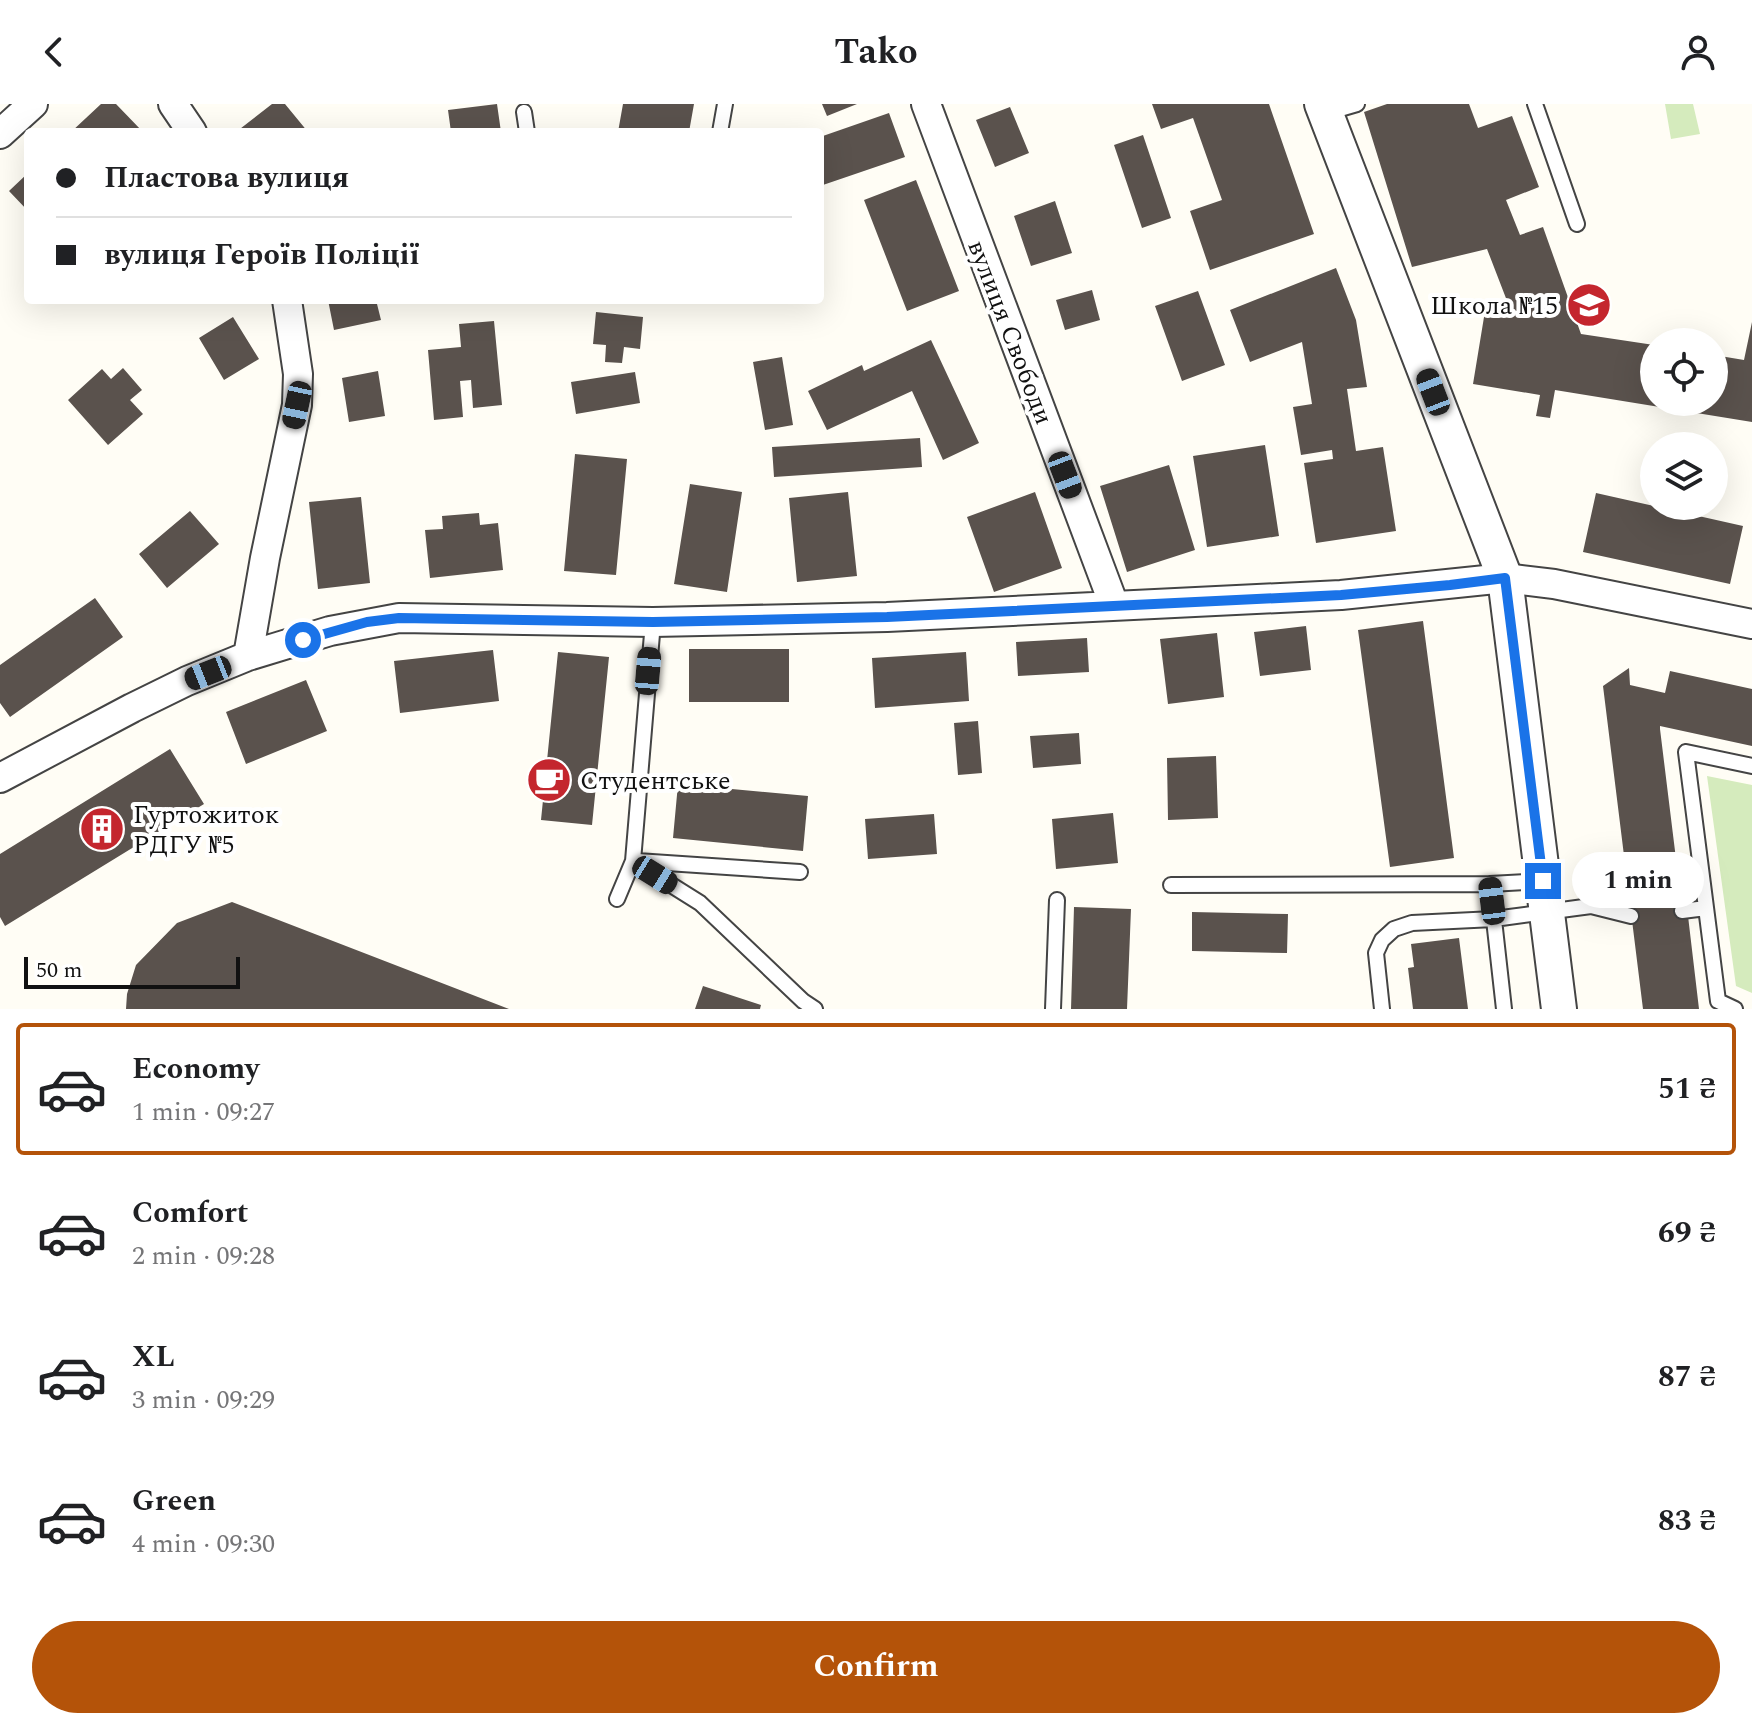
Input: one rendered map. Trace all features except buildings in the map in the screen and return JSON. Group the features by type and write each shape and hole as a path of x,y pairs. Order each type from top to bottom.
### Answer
{"street":[{"path":"0,134 33,104"},
{"path":"173,104 189,128"},
{"name":"вулиця Свободи","path":"926,104 1114,605"},
{"path":"1335,107 1505,578 1559,1009"},
{"path":"248,656 297,405 296,350 288,304"},
{"path":"0,778 132,708 248,656 330,631 399,618 653,622 887,617 1341,595 1505,578 1554,584 1752,624"}],"lane":[{"path":"721,128 725,104"},
{"path":"1535,104 1577,224"},
{"path":"524,112 526,128"},
{"path":"617,899 633,861 653,622"},
{"path":"1735,1009 1718,1001 1686,752 1752,766"},
{"path":"633,861 800,872"},
{"path":"633,861 700,903 807,1006"},
{"path":"1490,884 1504,1009"},
{"path":"1171,885 1490,884 1631,916"},
{"path":"1382,1009 1376,953 1382,940 1394,929 1412,923 1494,919 1544,896"},
{"path":"1053,1009 1057,900"},
{"path":"1682,911 1706,908"}],"green space":[{"path":"1665,104 1693,104 1700,134 1671,139"},
{"path":"1707,776 1752,785 1752,993 1736,986"}],"place":[{"name":"Школа №15","path":"1589,305"},
{"name":"Студентське","path":"549,780"},
{"name":"Гуртожиток РДГУ №5","path":"102,829"}],"route":[{"path":"303,640 367,622 399,618 653,622 887,617 1341,595 1505,578 1543,881"}]}
